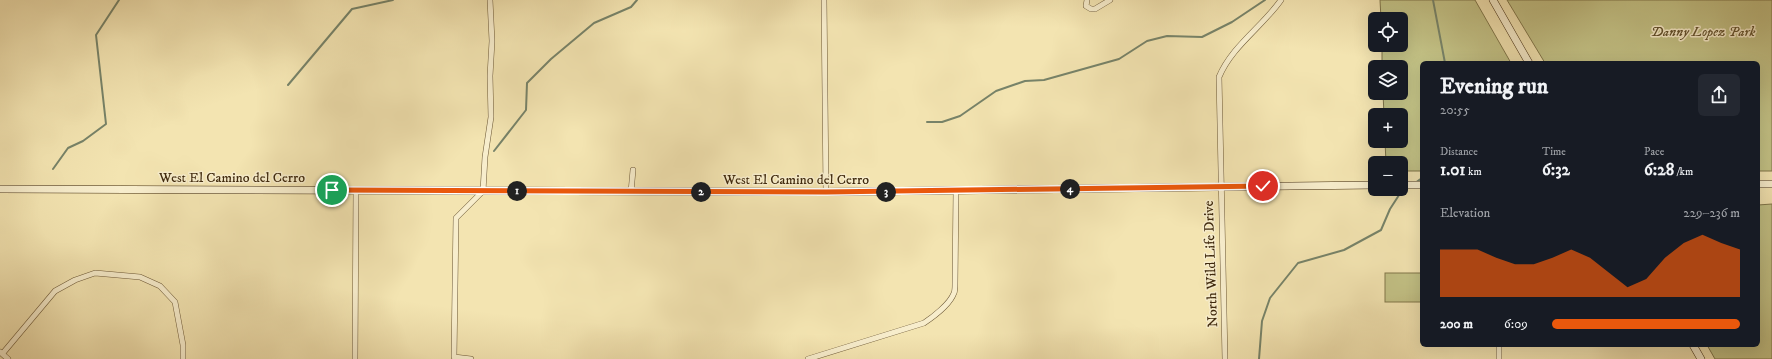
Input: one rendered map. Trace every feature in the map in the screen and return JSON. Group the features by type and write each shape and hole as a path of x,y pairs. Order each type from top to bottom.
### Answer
{"street":[{"path":"471,359 454,357 456,218 483,191 485,157 491,117 490,76 492,41 490,0"},
{"path":"824,0 826,192"},
{"path":"1087,0 1086,6 1091,9 1110,0"},
{"name":"North Wild Life Drive","path":"1225,359 1220,186 1219,77 1232,54 1257,29 1281,0"},
{"path":"1493,0 1528,61"},
{"path":"632,192 633,170"},
{"path":"1760,184 1772,184"},
{"name":"West El Camino del Cerro","path":"0,189 826,192 1368,185"},
{"path":"1408,185 1420,185"},
{"path":"355,359 356,190"},
{"path":"808,359 924,323 932,318 943,307 954,294 956,284 956,191"},
{"path":"8,359 2,353 55,291 75,280 95,273 140,276 160,286 175,302 183,345 183,359"},
{"path":"1499,347 1499,359"},
{"path":"1694,347 1701,359"}],"green space":[{"path":"1380,0 1475,0 1510,61 1420,61 1420,171 1408,171 1408,156 1386,156 1385,148 1408,148 1408,108 1384,108 1383,100 1408,100 1408,60 1382,60 1382,52 1408,52 1408,12 1381,12"},
{"name":"Danny Lopez Park","path":"1507,0 1772,0 1772,171 1760,171 1760,61 1544,61"},
{"path":"1772,204 1772,359 1715,359 1708,347 1760,347 1760,205"},
{"path":"1385,273 1420,273 1420,302 1385,302"}],"waterway":[{"path":"53,169 68,148 83,141 106,124 96,35 119,0"},
{"path":"288,85 352,9 393,0"},
{"path":"494,151 526,110 527,83 551,59 594,23 631,7 637,0"},
{"path":"927,122 942,122 960,116 996,91 1025,81 1044,80 1119,59 1147,41 1167,36 1202,37 1232,22 1265,0"},
{"path":"1433,0 1445,61"},
{"path":"1415,183 1420,179"},
{"path":"1259,359 1262,321 1270,298 1298,263 1344,250 1381,230 1390,209 1398,196"}],"route":[{"path":"332,190 826,192 1263,186"}]}
